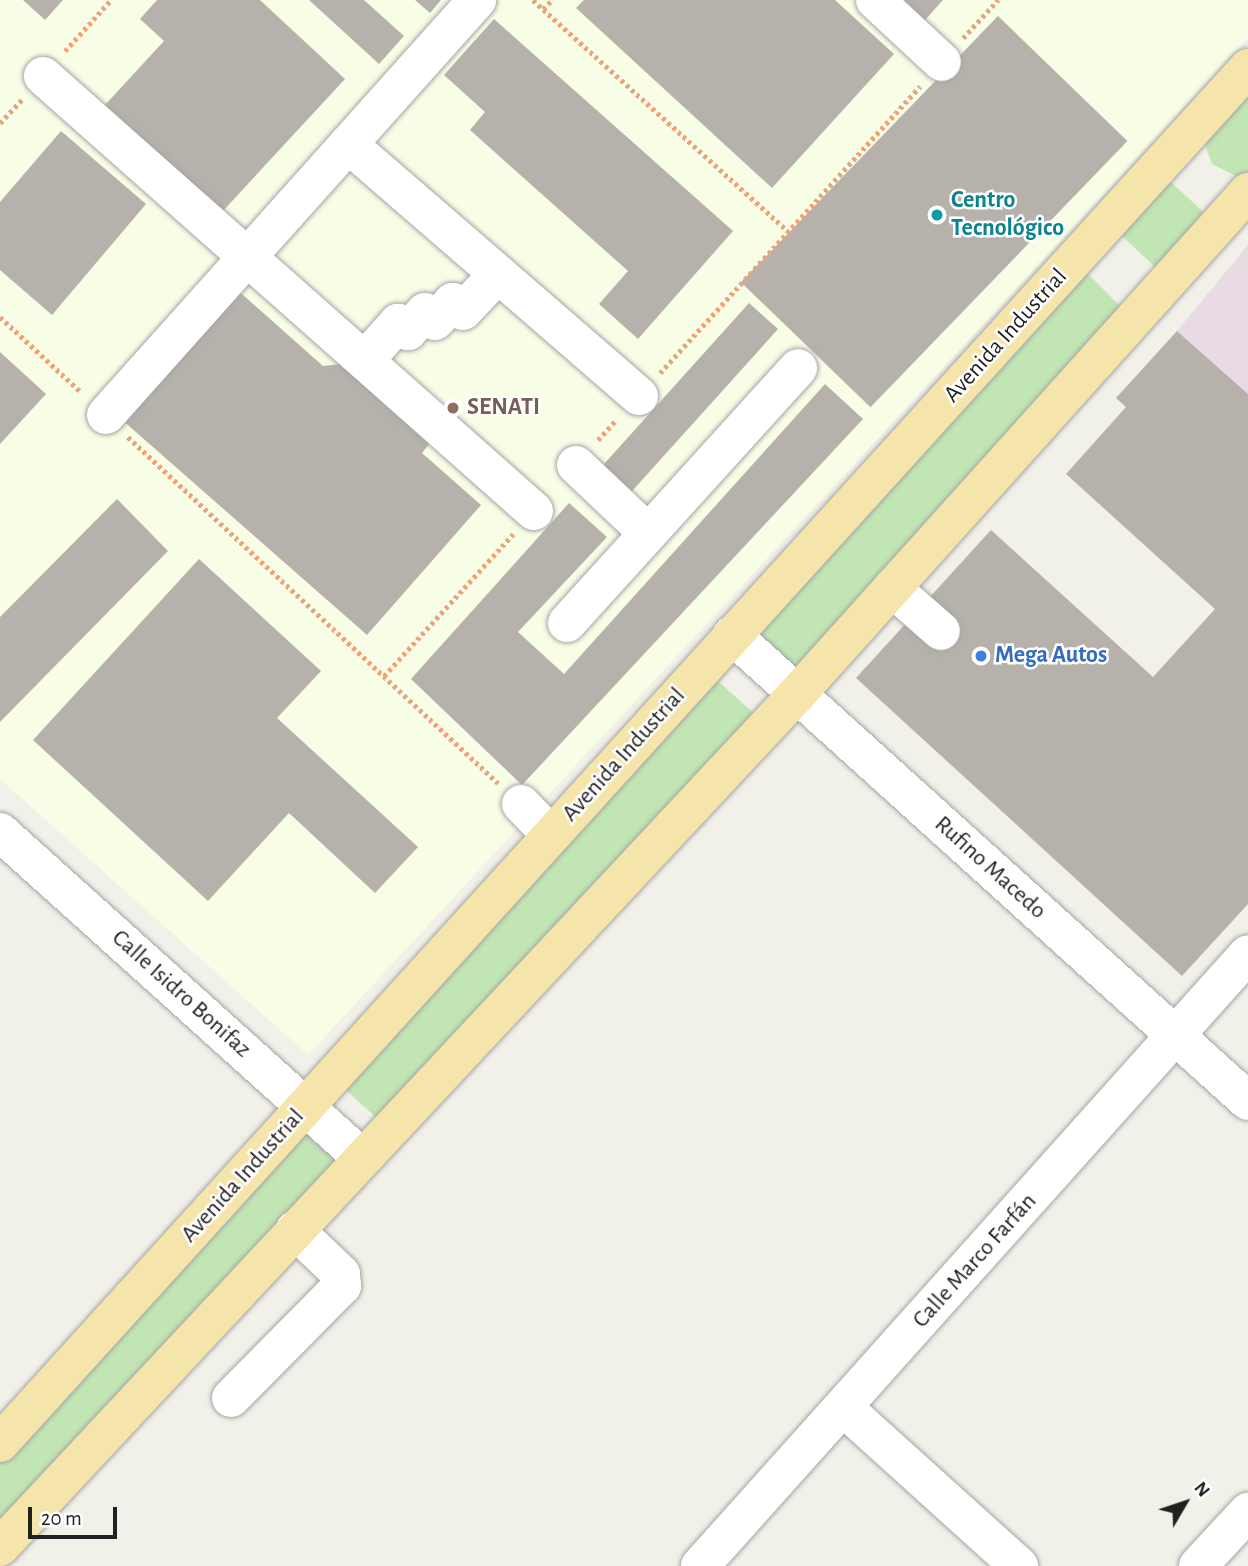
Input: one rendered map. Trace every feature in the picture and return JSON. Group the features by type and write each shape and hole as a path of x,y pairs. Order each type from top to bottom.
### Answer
{"main road":[{"name":"Avenida Industrial","path":"0,1443 1248,68"},
{"path":"0,1547 797,694 831,665 892,588 977,502 1248,192"}],"street":[{"path":"106,415 477,0"},
{"path":"875,0 943,62"},
{"path":"43,76 534,510"},
{"path":"348,144 639,396"},
{"path":"365,360 398,323 408,331 425,312 435,321 453,302 463,311 498,274"},
{"path":"567,624 798,368"},
{"path":"576,465 649,533"},
{"path":"892,588 941,631"},
{"name":"Rufino Macedo","path":"732,635 1248,1101"},
{"path":"521,804 551,835"},
{"name":"Calle Isidro Bonifaz","path":"0,832 362,1158"},
{"name":"Calle Marco Farfán","path":"700,1566 1248,954"},
{"path":"231,1398 342,1286 341,1273 295,1230"},
{"path":"844,1408 1019,1566"},
{"path":"1198,1566 1248,1512"}],"path":[{"path":"533,0 788,231"},
{"path":"543,9 552,0"},
{"path":"576,465 998,0"},
{"path":"0,317 521,804"},
{"path":"384,676 534,510"}],"shaded area":[{"name":"SENATI","path":"0,0 1248,0 1248,38 308,1055 0,779"},
{"path":"1248,245 1248,394 1177,331"}],"green space":[{"path":"1248,76 1248,182 1212,164 1200,131"},
{"path":"1170,181 1208,216 1158,270 1120,234"},
{"path":"1087,273 1122,308 798,687 740,633"},
{"path":"708,672 764,723 394,1134 338,1083"},
{"path":"303,1120 354,1167 0,1549 0,1453"}],"building":[{"path":"23,0 63,0 45,20"},
{"path":"157,0 260,0 345,79 221,213 105,105 164,41 140,19"},
{"path":"309,0 364,0 404,36 379,64"},
{"path":"415,0 441,0 430,13"},
{"path":"584,0 835,0 894,54 772,188 576,8"},
{"path":"904,0 943,0 925,20"},
{"name":"Centro Tecnológico","path":"998,16 1127,141 870,407 741,282"},
{"path":"494,19 733,231 638,339 599,304 628,271 470,130 485,112 444,75"},
{"path":"61,131 146,204 52,315 0,270 0,202"},
{"path":"235,288 323,366 340,364 430,443 422,453 481,505 367,635 121,419"},
{"path":"749,303 778,329 629,494 600,468"},
{"path":"1177,331 1248,394 1248,904 1182,976 856,678 991,530 1153,677 1215,609 1066,474 1126,407 1116,398"},
{"path":"0,352 46,394 0,444"},
{"path":"825,384 863,419 522,785 411,679 569,503 607,537 518,632 564,674"},
{"path":"117,499 168,551 0,722 0,617"},
{"path":"199,559 321,671 277,718 418,847 375,893 289,813 208,901 33,740"}],"place":[{"name":"Centro Tecnológico","path":"937,215"},
{"name":"SENATI","path":"453,408"},
{"name":"Mega Autos","path":"981,656"}]}
